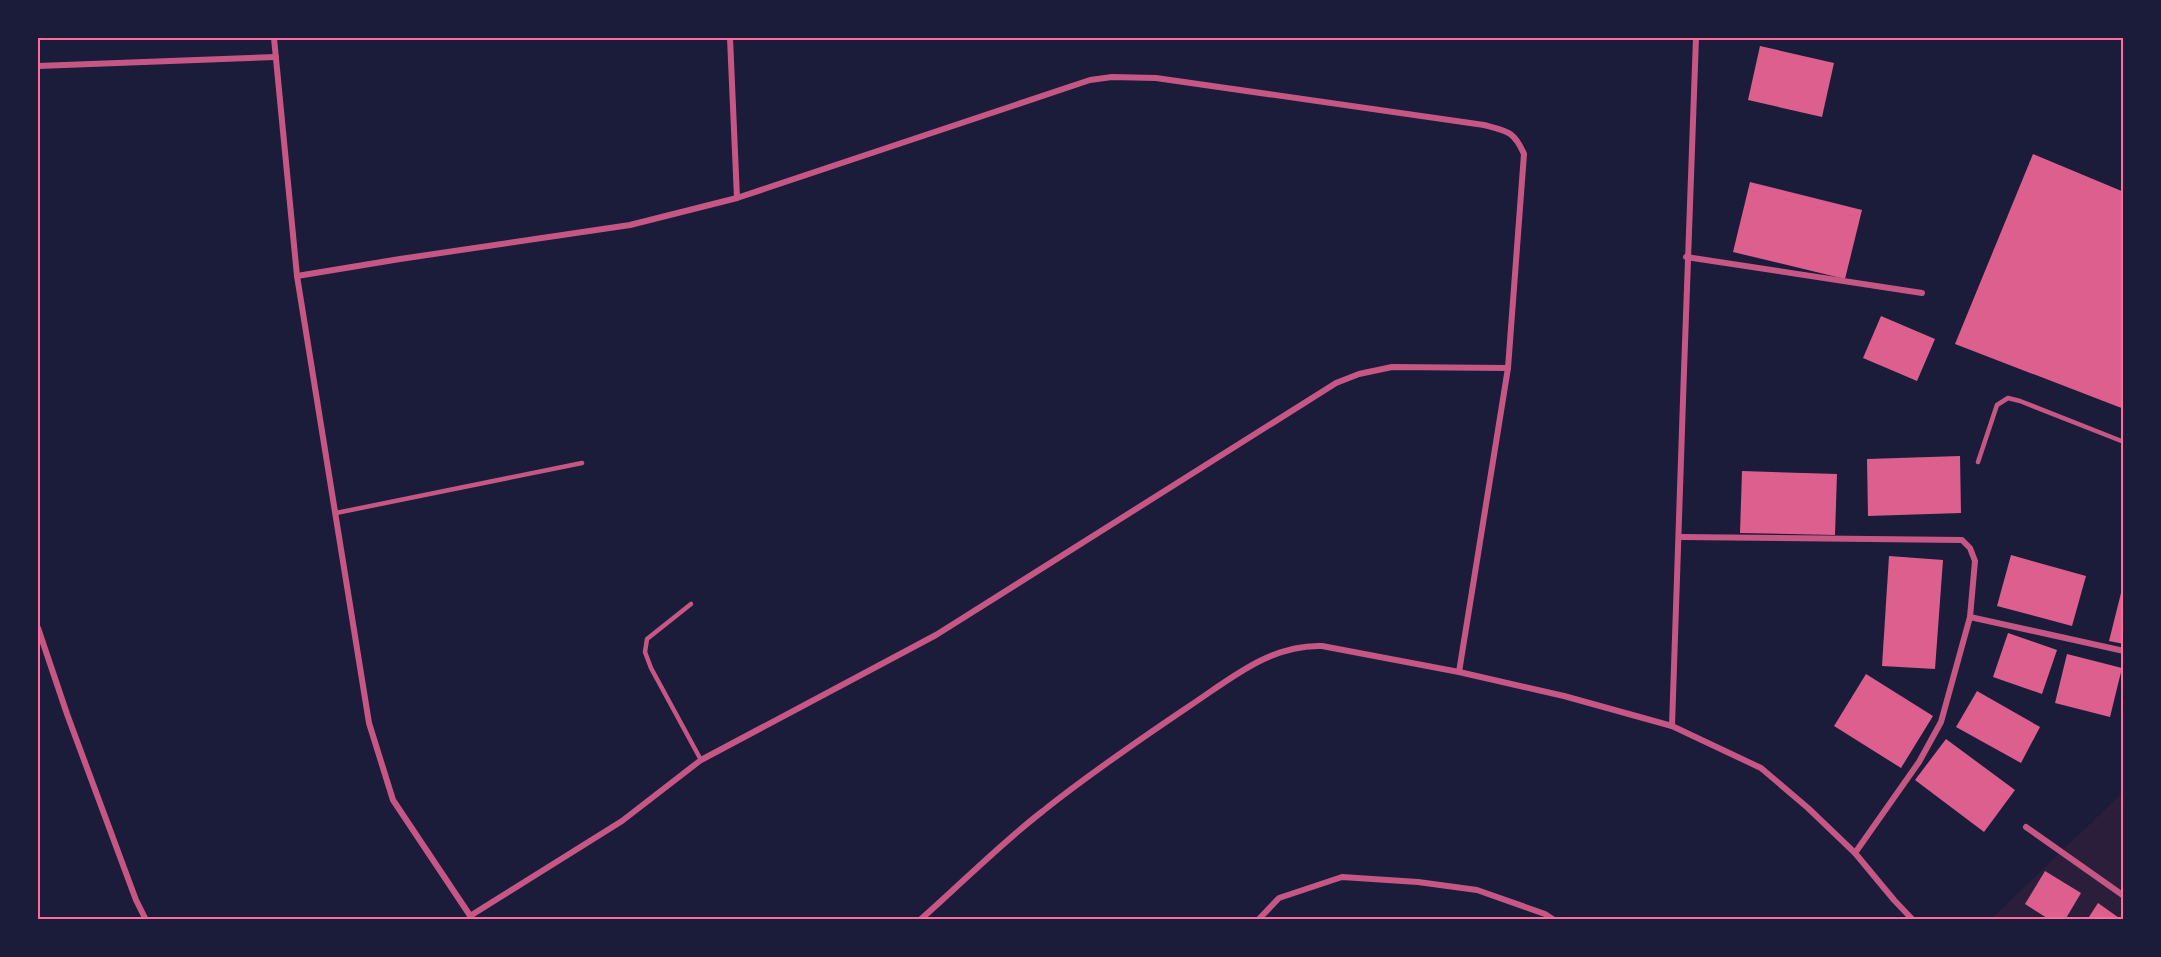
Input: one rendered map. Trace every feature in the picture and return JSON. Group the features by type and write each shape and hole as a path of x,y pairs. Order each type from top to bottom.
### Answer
{"street":[{"path":"274,38 297,276 369,723 393,800 472,918 622,821 701,760 936,635 1336,383 1359,374 1392,367 1508,368"},
{"path":"730,38 737,198"},
{"path":"1672,726 1680,537 1686,257 1696,38"},
{"path":"38,66 276,57"},
{"path":"297,276 630,225 737,198 1090,80 1112,77 1156,78 1484,125 1509,131 1518,141 1524,154 1508,368 1459,672"},
{"path":"1686,257 1922,293"},
{"path":"1680,537 1962,540 1970,548 1975,561 1970,617 1941,722 1918,762 1855,854"},
{"path":"1970,617 2124,651"},
{"path":"38,628 67,714 136,900 146,920"},
{"path":"920,920 1050,805 1140,740 1249,666 1283,650 1302,645 1322,646 1459,672 1564,696 1672,726 1761,768 1808,808 1855,854 1913,920"},
{"path":"2026,827 2124,896"},
{"path":"1258,920 1278,898 1342,877 1418,882 1477,890 1545,914 1554,920"}],"lane":[{"path":"1978,462 1997,405 2008,398 2124,442"},
{"path":"336,513 582,463"},
{"path":"691,604 647,639 645,652 651,668 701,760"}],"shaded area":[{"path":"2123,792 2123,919 1991,919"}],"building":[{"path":"1760,46 1834,63 1822,117 1748,100"},
{"path":"2033,154 2124,192 2124,409 1955,344"},
{"path":"1750,182 1862,210 1845,279 1733,252"},
{"path":"1881,316 1935,339 1917,381 1863,358"},
{"path":"1960,456 1961,513 1868,516 1867,459"},
{"path":"1742,471 1837,474 1835,535 1740,533"},
{"path":"2011,555 2086,576 2072,626 1997,606"},
{"path":"1889,556 1943,560 1935,669 1882,666"},
{"path":"2124,581 2124,644 2109,641"},
{"path":"2008,633 2057,650 2042,694 1993,677"},
{"path":"2067,654 2122,668 2110,717 2055,703"},
{"path":"1866,674 1933,716 1901,768 1834,726"},
{"path":"1977,691 2040,727 2021,763 1956,727"},
{"path":"1946,739 2015,790 1984,832 1915,780"},
{"path":"2045,871 2081,893 2065,920 2050,920 2025,904"},
{"path":"2098,903 2122,920 2087,920"}]}
